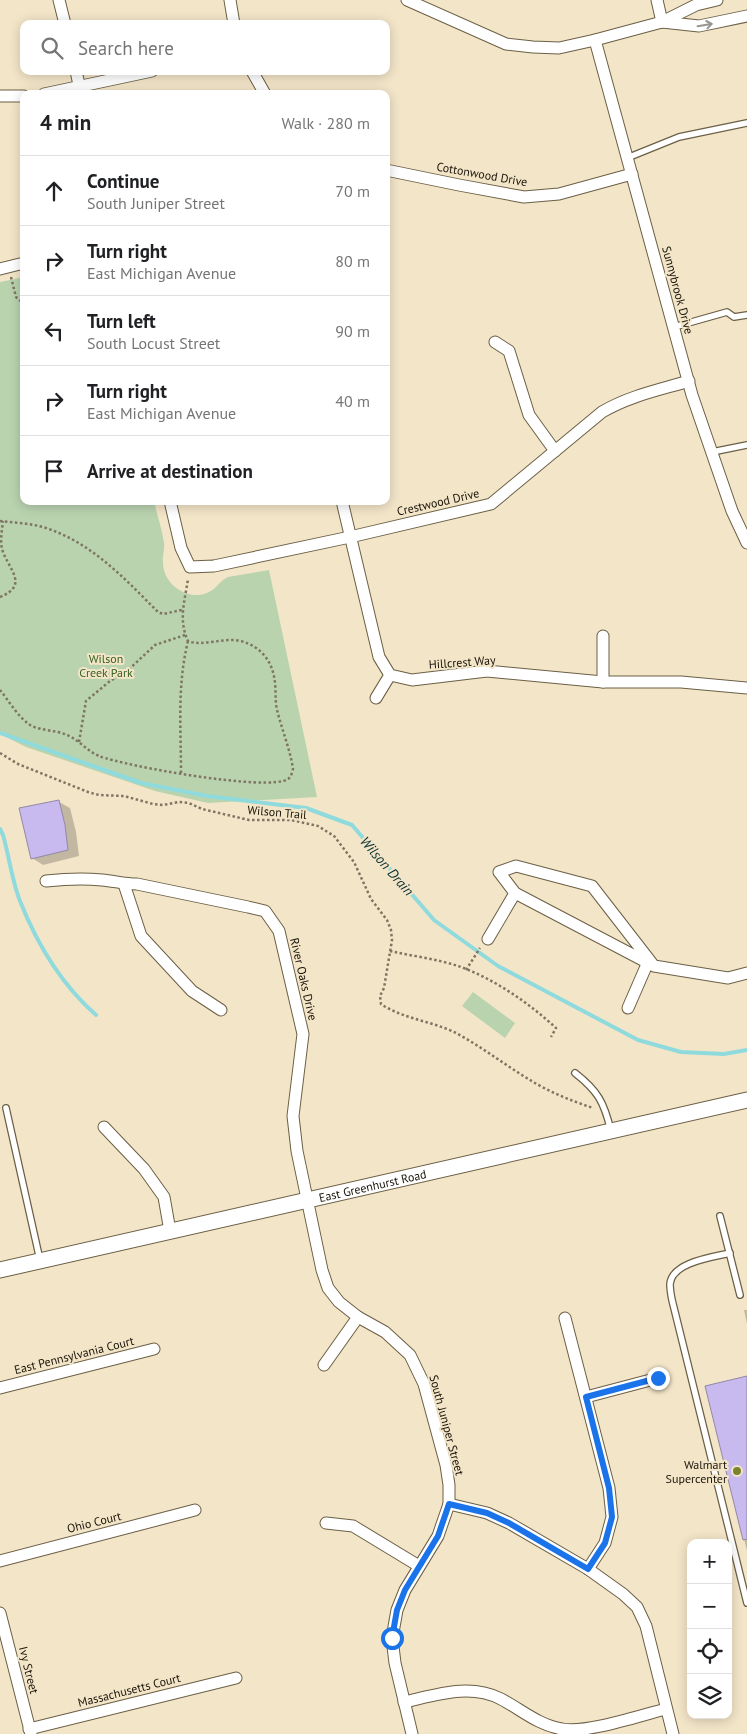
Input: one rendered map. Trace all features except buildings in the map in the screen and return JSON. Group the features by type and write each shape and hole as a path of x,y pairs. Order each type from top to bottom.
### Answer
{"main road":[{"name":"East Greenhurst Road","path":"0,1270 557,1145 747,1100"}],"street":[{"path":"60,0 64,20"},
{"path":"230,0 233,20"},
{"path":"407,0 506,44 534,48 559,48 595,40 662,22 696,5 717,0"},
{"path":"657,0 662,22"},
{"path":"662,22 699,26 747,16"},
{"name":"Sunnybrook Drive","path":"595,40 689,382 732,511 747,543"},
{"path":"77,75 80,90 137,75"},
{"path":"254,75 263,90"},
{"path":"0,96 20,96"},
{"name":"Cottonwood Drive","path":"390,171 524,197 559,194 632,174"},
{"path":"4,268 20,264"},
{"path":"495,342 509,351 529,415 555,451"},
{"name":"Crestwood Drive","path":"190,568 214,566 350,537 490,504 602,412 634,396 689,382"},
{"path":"171,505 181,548 190,568"},
{"path":"343,505 379,657 390,675 376,698"},
{"path":"603,636 603,682"},
{"name":"Hillcrest Way","path":"390,675 412,680 487,671 603,682 681,682 747,688"},
{"path":"651,964 592,886 516,866 499,872 515,893 651,964 728,978 747,974"},
{"name":"River Oaks Drive","path":"46,881 65,879 103,880 124,884 137,884 265,911 279,931 302,1034 293,1116 297,1151 308,1200"},
{"path":"124,884 141,936 192,991 220,1010"},
{"path":"484,943 515,893"},
{"path":"628,1008 651,964"},
{"path":"104,1127 144,1169 164,1197 170,1231"},
{"name":"South Juniper Street","path":"308,1200 322,1270 328,1288 338,1302 385,1332 410,1355 424,1384 446,1465 449,1504 438,1536 405,1590 392,1638 395,1663 412,1734"},
{"path":"324,1365 358,1316"},
{"path":"565,1318 609,1488 612,1517 605,1543 588,1569"},
{"name":"East Pennsylvania Court","path":"0,1388 154,1349"},
{"path":"586,1397 658,1378"},
{"path":"449,1504 487,1513 509,1523 588,1569 623,1594 637,1607 646,1626 673,1734"},
{"name":"Ohio Court","path":"0,1561 195,1510"},
{"path":"326,1523 353,1526 419,1566"},
{"name":"Ivy Street","path":"0,1612 30,1731"},
{"name":"Massachusetts Court","path":"30,1731 236,1678"},
{"path":"404,1702 456,1691 478,1690 500,1698 542,1724 564,1730 587,1728 666,1709"}],"lane":[{"path":"627,158 679,137 747,123"},
{"path":"674,326 727,312 734,317 747,315"},
{"path":"712,452 747,445"},
{"path":"575,1073 593,1087 606,1112 611,1131"},
{"path":"6,1108 40,1262"},
{"path":"720,1216 740,1295"},
{"path":"730,1253 691,1262 677,1270 670,1282 672,1300 747,1603"}],"path":[{"path":"4,268 16,297 20,300"},
{"path":"0,597 12,592 16,580 2,549 2,521 44,527 65,535 100,557 158,612 163,614 182,610"},
{"path":"181,773 179,692 188,641 185,635 182,610 190,568"},
{"path":"78,743 86,701 110,681 126,672 155,645 185,635"},
{"path":"0,690 26,722 32,726 68,735 98,756 154,770 265,784 288,779 292,775 293,769 276,706 273,671 264,654 254,646 241,641 215,640 194,643 188,641"},
{"name":"Wilson Trail","path":"0,753 18,764 99,795 124,796 163,805 179,802 249,820 291,820 318,826 334,836 354,862 371,900 387,920 391,930 392,940 384,988 380,996 381,1004 395,1011 454,1032 487,1051 531,1081 574,1101 606,1112"},
{"path":"466,970 484,943"},
{"path":"390,951 458,966 483,977 535,1009 556,1028 550,1037"}],"green space":[{"name":"Wilson Creek Park","path":"20,278 20,505 155,505 164,543 163,560 166,575 169,581 179,590 192,595 205,594 213,590 228,577 269,570 317,797 208,803 155,791 26,747 0,734 0,282"},
{"path":"473,992 515,1023 505,1038 462,1006"}],"waterway":[{"name":"Wilson Drain","path":"0,733 141,783 207,796 306,808 352,825 434,920 498,966 638,1040 681,1052 724,1054 747,1050"},
{"path":"0,829 17,893 34,933 61,977 96,1015"}],"place":[{"name":"Walmart Supercenter","path":"737,1471"}],"route":[{"path":"392,1638 397,1610 405,1590 438,1536 449,1504 487,1513 509,1523 588,1569 605,1543 612,1517 609,1488 586,1397 658,1378"}]}
